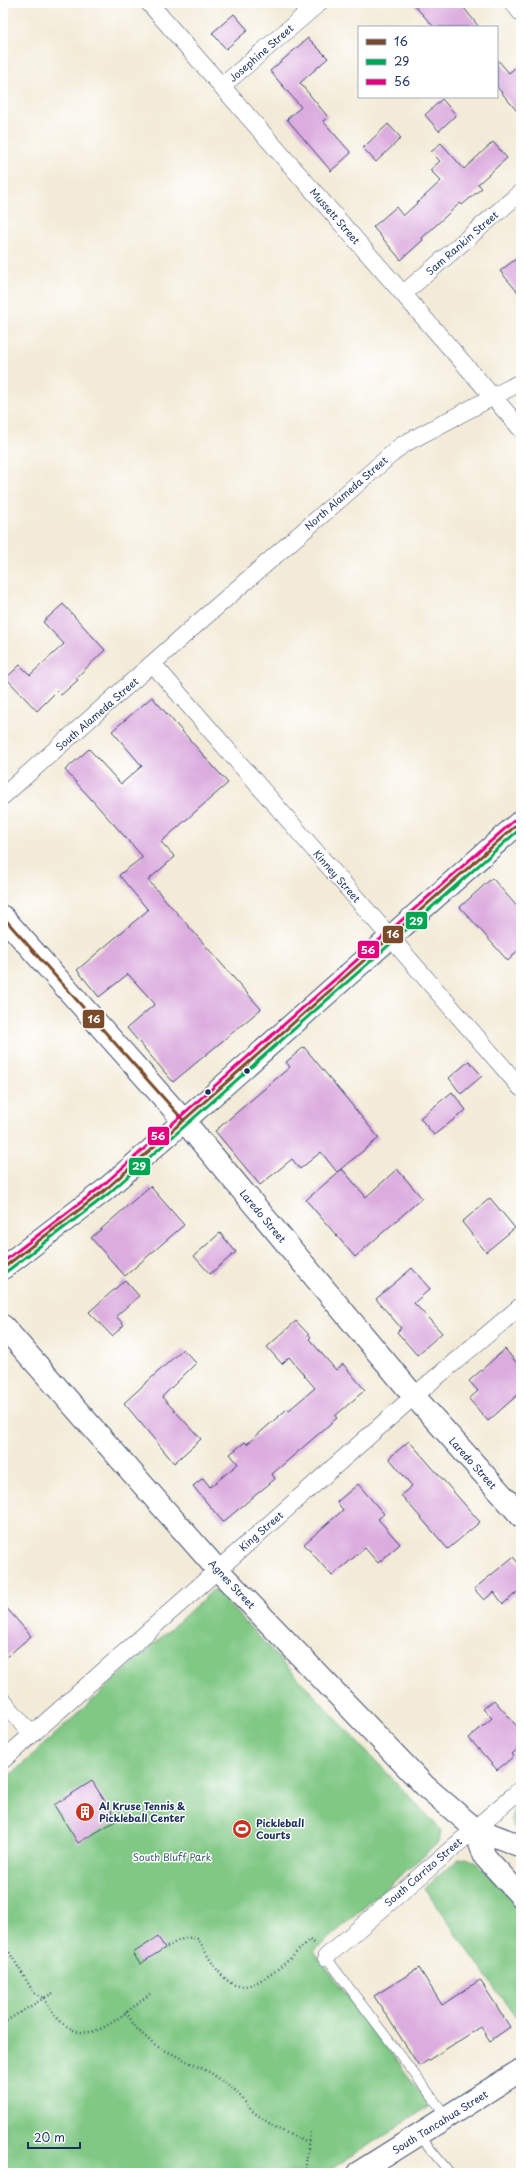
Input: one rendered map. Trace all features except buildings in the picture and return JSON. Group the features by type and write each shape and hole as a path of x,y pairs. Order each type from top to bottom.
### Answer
{"main road":[{"path":"3,1268 105,1190 521,821"},
{"name":"Laredo Street","path":"3,917 184,1121 414,1396 521,1516"},
{"name":"Agnes Street","path":"3,1326 217,1569 425,1786 474,1828"},
{"path":"474,1828 521,1846"},
{"path":"474,1828 484,1857 521,1896"},
{"name":"South Tancahua Street","path":"358,2173 521,2070"}],"street":[{"name":"Mussett Street","path":"148,3 521,429"},
{"name":"Josephine Street","path":"222,87 318,3"},
{"path":"513,3 521,12"},
{"name":"Sam Rankin Street","path":"403,294 521,192"},
{"name":"North Alameda Street","path":"190,630 402,445 521,382"},
{"name":"South Alameda Street","path":"3,796 190,630"},
{"name":"Kinney Street","path":"153,664 521,1088"},
{"name":"King Street","path":"3,1760 414,1396 521,1306"},
{"path":"3,1701 31,1734"},
{"name":"South Carrizo Street","path":"328,1955 521,1789"}],"lane":[{"path":"328,1955 447,2117"},
{"path":"419,2134 450,2173"}],"path":[{"path":"167,1947 182,1938 191,1937 198,1939 224,1977 237,1986 250,1984 279,1970 309,1940 328,1955"},
{"path":"3,1942 34,1993 44,1998 52,2012 74,2032 84,2034 94,2032 126,2012 150,1994"},
{"path":"3,2023 55,1992"},
{"path":"126,2012 136,2028 154,2045 211,2073 236,2091 252,2111 276,2128 308,2144"},
{"path":"305,2173 310,2130"}],"green space":[{"name":"South Bluff Park","path":"214,1589 441,1830 438,1843 314,1951 430,2105 326,2173 3,2173 3,1782"},
{"path":"521,1801 521,1830 513,1827 512,1812"},
{"path":"467,1858 477,1863 521,1909 521,2025 424,1888 459,1859"}],"transit line":[{"name":"56","path":"3,1262 102,1186 518,817"},
{"name":"16","path":"3,1268 105,1190 521,821"},
{"name":"29","path":"6,1272 108,1194 521,828"},
{"name":"16","path":"3,917 184,1121"}],"place":[{"name":"Al Kruse Tennis & Pickleball Center","path":"85,1812"},
{"name":"Pickleball Courts","path":"242,1829"}]}
